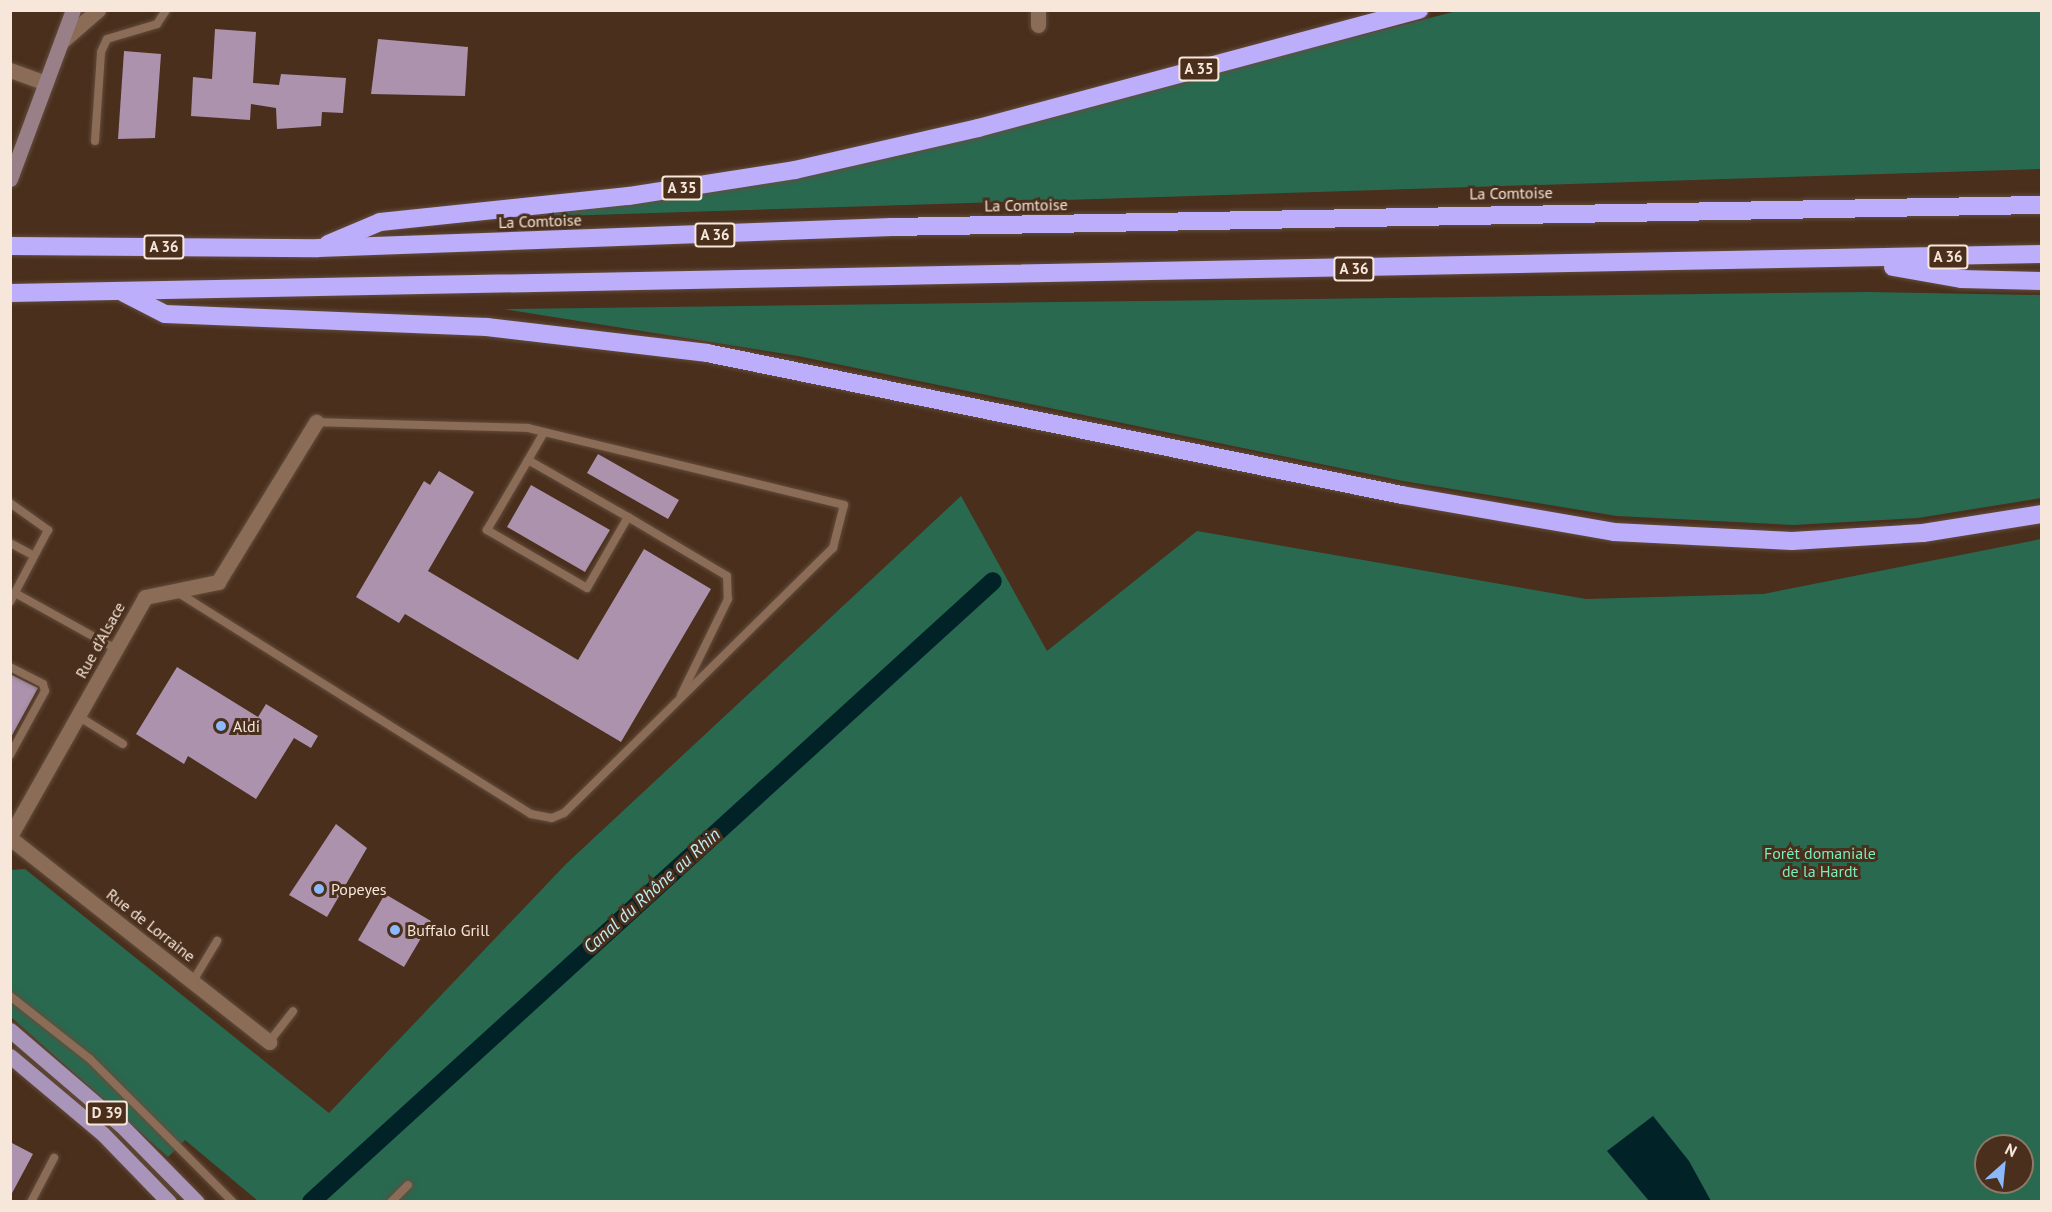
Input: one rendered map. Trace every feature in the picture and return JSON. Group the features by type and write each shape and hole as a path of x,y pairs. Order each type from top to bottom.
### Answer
{"highway":[{"name":"A 35","path":"318,248 380,222 629,196 795,170 978,128 1419,10"},
{"path":"1924,206 2042,194"},
{"name":"La Comtoise","path":"10,246 318,248 892,227 2042,205"},
{"name":"A 36","path":"10,294 1855,261 2042,254"},
{"path":"1855,261 1961,279 2042,281"},
{"path":"122,292 165,314 487,327 707,353 1402,495 1614,532 1792,541 1923,533 2042,514"}],"main road":[{"path":"13,174 73,10"},
{"name":"D 39","path":"10,1030 121,1125 197,1202"},
{"name":"D 39","path":"10,1056 103,1134 169,1202"}],"street":[{"path":"61,42 98,10"},
{"path":"10,70 46,83"},
{"name":"Rue d'Alsace","path":"10,837 145,597 218,582 316,422"},
{"name":"Rue de Lorraine","path":"10,837 269,1041"}],"lane":[{"path":"95,141 101,52 107,39 157,24 166,10"},
{"path":"175,591 544,818 564,813 833,548 844,505 544,432 316,422"},
{"path":"544,432 487,530 587,588 628,517"},
{"path":"528,460 727,576 728,599 679,700"},
{"path":"10,503 48,530 10,602"},
{"path":"10,543 34,556"},
{"path":"15,593 116,649"},
{"path":"10,667 43,684 45,691 10,755"},
{"path":"78,716 123,744"},
{"path":"193,981 218,941"},
{"path":"10,996 90,1059 233,1202"},
{"path":"269,1041 293,1011"},
{"path":"31,1202 54,1158"},
{"path":"391,1202 408,1185"}],"green space":[{"path":"1457,11 2041,11 2041,169 529,217 796,179"},
{"path":"1868,292 2041,295 2041,498 1918,518 1793,525 1617,516 1403,481 798,356 504,309"},
{"name":"Forêt domaniale de la Hardt","path":"961,496 1047,651 1197,531 1586,599 1763,594 2041,539 2041,1201 258,1201 185,1140 168,1157 11,1017 10,870 25,869 329,1113 566,864"}],"water":[{"path":"1653,1116 1689,1161 1711,1201 1649,1201 1607,1151"}],"building":[{"path":"215,29 256,32 253,83 279,85 281,74 346,78 343,113 322,112 321,126 277,129 276,108 251,104 250,120 191,116 193,77 212,79"},
{"path":"378,39 468,47 465,96 371,94"},
{"path":"124,51 161,54 155,138 118,139"},
{"path":"598,454 679,500 668,519 587,473"},
{"path":"439,471 474,492 428,571 578,660 644,549 711,589 621,742 405,614 399,623 356,597 424,481 430,485"},
{"path":"531,485 610,530 585,572 507,527"},
{"name":"Aldi","path":"177,667 258,717 266,704 318,736 311,748 294,738 256,799 188,756 184,764 136,734"},
{"path":"10,674 38,688 10,739"},
{"path":"336,824 367,848 327,917 289,895"},
{"name":"Buffalo Grill","path":"385,894 431,921 404,967 358,940"},
{"path":"10,1142 33,1154 10,1197"}],"waterway":[{"name":"Canal du Rhône au Rhin","path":"311,1202 993,581"}],"place":[{"name":"Aldi","path":"221,726"},
{"name":"Popeyes","path":"319,889"},
{"name":"Buffalo Grill","path":"395,930"}]}
